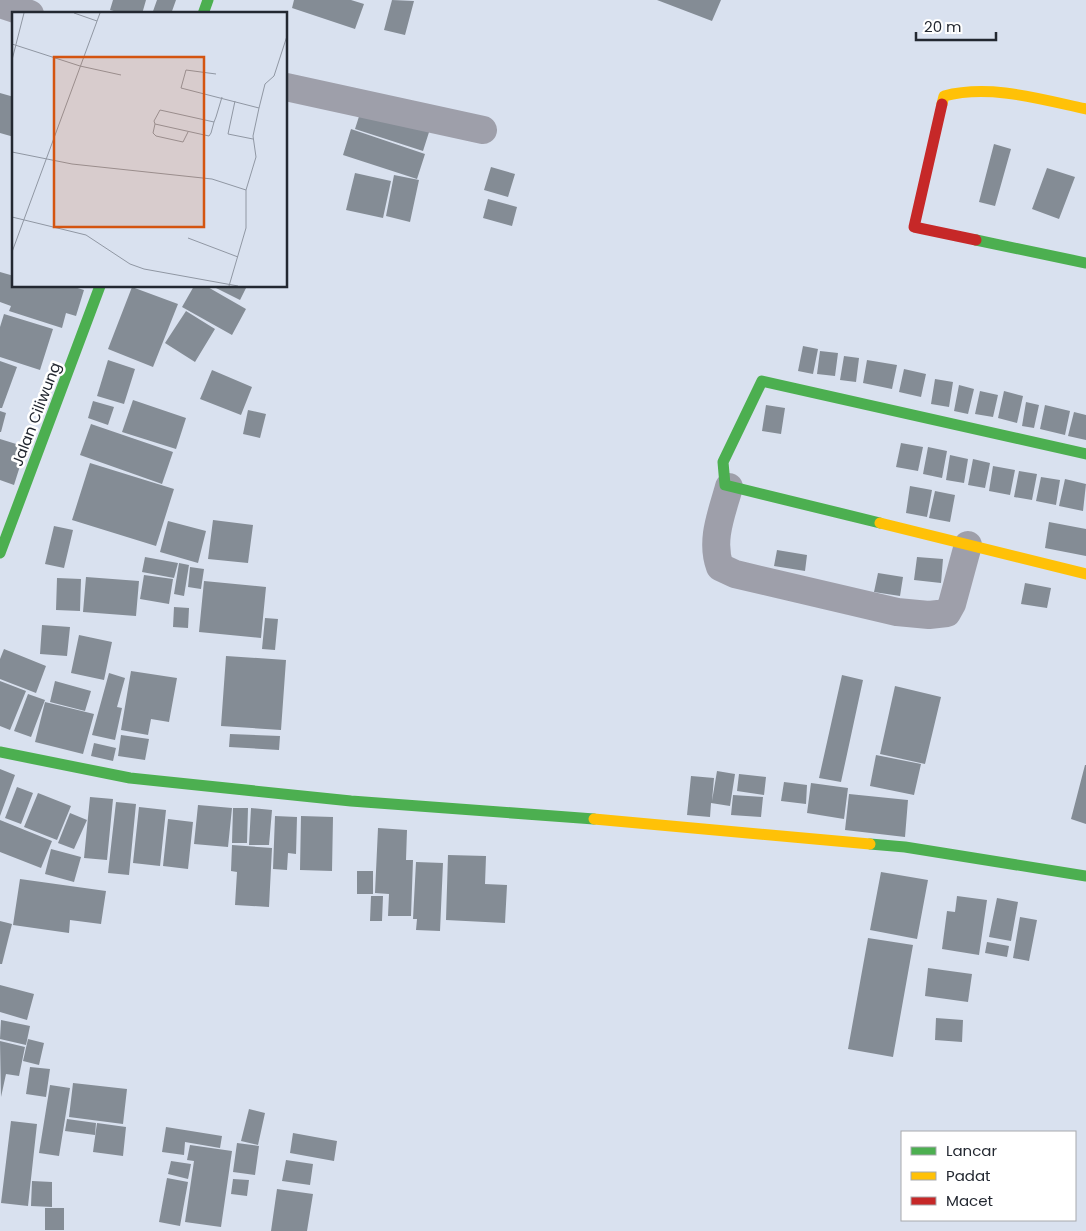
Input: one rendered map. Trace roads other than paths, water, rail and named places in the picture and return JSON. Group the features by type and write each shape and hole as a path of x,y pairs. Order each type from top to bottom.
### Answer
{"street":[{"path":"204,12 208,0"},
{"path":"0,4 24,12"},
{"path":"288,87 483,130"},
{"path":"1086,109 968,90 944,96 914,227 1086,263"},
{"name":"Jalan Ciliwung","path":"0,553 99,288"},
{"path":"1086,454 762,382 723,462 725,486 1086,574"},
{"path":"729,487 717,532 715,552 720,566 735,574 897,612 929,615 947,613 952,604 968,545"},
{"path":"0,752 130,778 350,801 510,812 905,847 1086,876"}]}
